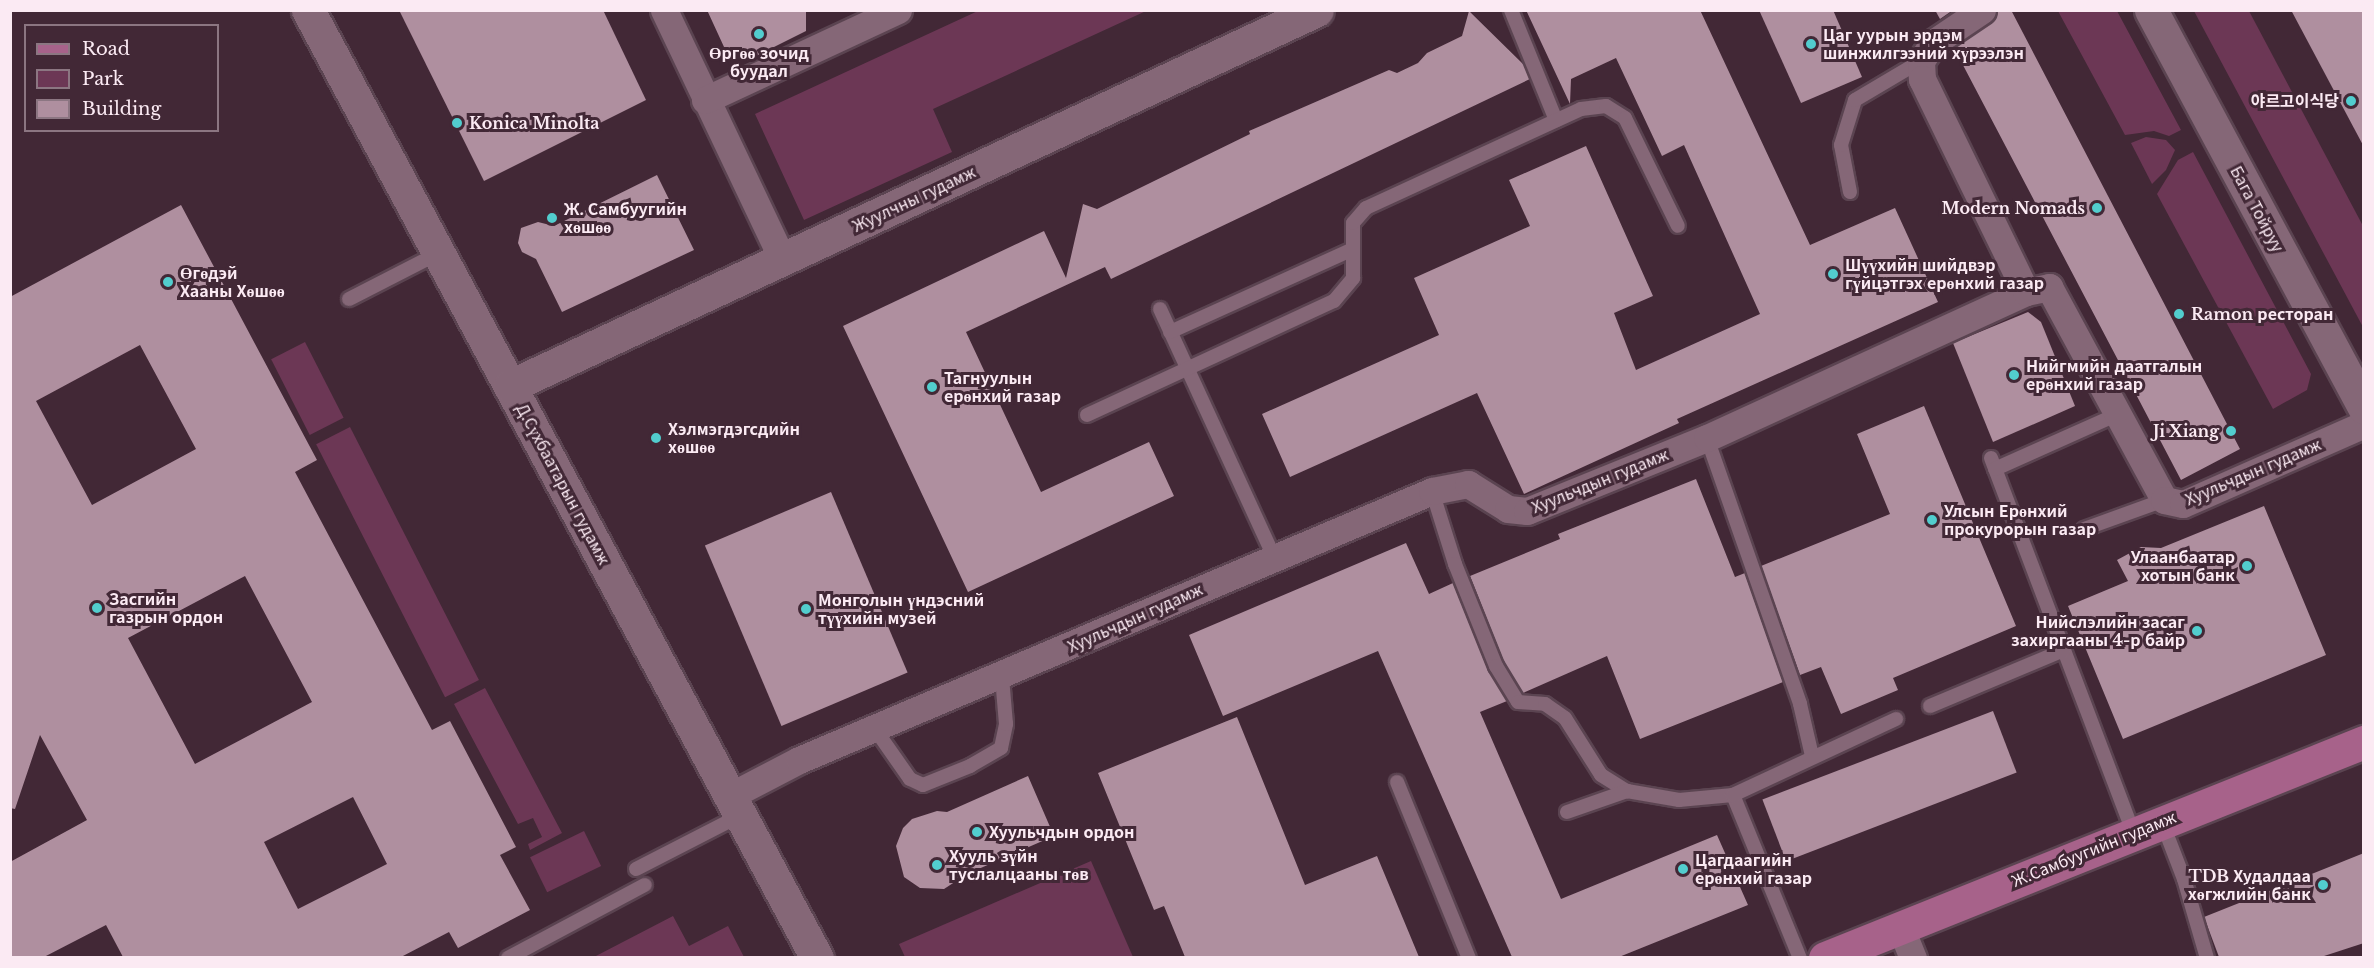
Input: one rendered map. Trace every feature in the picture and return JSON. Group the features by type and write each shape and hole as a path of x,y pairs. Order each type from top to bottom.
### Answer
{"main road":[{"name":"Д.Сүхбаатарын гудамж","path":"308,10 817,957"},
{"name":"Жуулчны гудамж","path":"510,386 1317,10"},
{"name":"Бага Тойруу","path":"2151,10 2363,409"},
{"name":"Ж.Самбуугийн гудамж","path":"1825,957 2364,742"}],"street":[{"path":"664,10 782,259"},
{"path":"705,100 898,10"},
{"path":"1982,10 1933,43 1922,61 1922,79 2026,292"},
{"name":"Хуульчдын гудамж","path":"734,806 799,760 1002,677 1274,557 1432,491 1468,484 1508,509 1527,512 1707,438 2026,292 2049,287 2120,413 2164,500 2183,504 2363,409"},
{"path":"1900,926 1913,957"}],"lane":[{"path":"1511,10 1556,120"},
{"path":"1850,192 1841,145 1855,100 1922,61"},
{"path":"1087,415 1187,372 1335,301 1353,278 1353,223 1366,208 1581,109 1606,106 1625,117 1678,226"},
{"path":"1170,332 1352,250"},
{"path":"349,299 439,253"},
{"path":"1160,309 1274,557"},
{"path":"2120,413 1993,464 2064,650 2148,828 2184,879 2207,957"},
{"path":"1707,438 1800,704 1812,756"},
{"path":"1432,491 1455,564 1511,693 1518,702 1545,704 1565,718 1601,775 1627,791 1679,800 1733,795 1812,756 1896,719"},
{"path":"2084,529 2164,500"},
{"path":"1930,706 2064,650"},
{"path":"875,729 910,779 923,785 970,766 1001,748 1006,724 1002,677"},
{"path":"1397,782 1469,957"},
{"path":"1567,812 1627,791"},
{"path":"1733,795 1800,957"},
{"path":"636,869 734,806"},
{"path":"508,957 645,885"}],"green space":[{"path":"980,10 1146,11 933,109 952,152 804,220 755,114"},
{"path":"2058,11 2117,11 2181,130 2169,136 2154,131 2125,135"},
{"path":"2194,11 2249,11 2363,226 2363,327"},
{"path":"2146,137 2166,140 2175,150 2166,170 2152,184 2131,143"},
{"path":"2193,152 2311,374 2307,390 2273,409 2157,194 2178,160"},
{"path":"305,342 344,418 310,435 271,359"},
{"path":"350,427 479,680 445,697 316,444"},
{"path":"485,688 562,833 530,850 528,844 542,837 533,818 518,824 454,704"},
{"path":"584,831 601,866 547,892 530,857"},
{"path":"1091,861 1133,957 905,957 899,944"},
{"path":"673,916 689,946 728,926 744,957 594,957"}],"building":[{"path":"399,10 603,10 646,100 484,181"},
{"name":"Өргөө зочид буудал","path":"707,10 806,10 806,31 746,61 741,56 730,60"},
{"path":"1526,10 1700,10 1810,245 1895,208 1938,302 1677,419 1679,423 1524,494 1477,393 1290,477 1262,414 1439,335 1414,278 1530,226 1509,180 1586,146 1653,296 1614,313 1636,370 1760,314 1684,145 1662,156 1616,58 1571,79 1570,104"},
{"name":"Цаг уурын эрдэм шинжилгээний хүрээлэн","path":"1759,10 1833,10 1862,77 1801,103"},
{"path":"1935,10 1953,10 1940,19"},
{"path":"1997,10 2011,10 2240,449 2181,480 1954,48 1991,23"},
{"path":"2291,10 2364,10 2364,147"},
{"path":"1469,11 1524,65 1530,79 1111,279 1105,267 966,332 1041,492 1149,442 1174,496 968,592 843,326 1044,231 1066,278 1083,204 1097,209 1250,134 1249,131 1389,70 1397,73 1418,63 1427,53 1462,36"},
{"path":"657,175 694,250 562,312 536,259 522,252 518,243 521,228 538,222 554,226"},
{"name":"Засгийн газрын ордон","path":"181,205 317,460 295,472 432,730 450,721 516,847 500,855 530,910 458,948 449,932 401,957 123,957 106,925 44,957 10,957 10,862 87,820 40,735 15,809 10,808 10,297","holes":["140,345 196,449 92,505 36,401","245,576 312,702 195,764 128,638","353,797 387,864 298,909 264,842"]},
{"name":"Нийгмийн даатгалын ерөнхий газар","path":"2028,312 2041,322 2075,406 1993,442 1953,343"},
{"name":"Улсын Ерөнхий прокурорын газар","path":"1924,406 2016,626 1893,678 1898,690 1841,714 1821,667 1800,675 1761,566 1890,514 1857,434"},
{"path":"1696,479 1735,577 1745,573 1783,682 1640,739 1607,656 1523,693 1504,662 1470,576 1560,539 1558,534"},
{"name":"Монголын үндэсний түүхийн музей","path":"831,492 908,672 781,726 705,546"},
{"name":"Нийслэлийн засаг захиргааны 4-р байр","path":"2264,506 2326,655 2123,739 2068,606 2128,581 2117,560 2141,547 2161,548"},
{"path":"1406,543 1429,594 1453,583 1488,670 1507,701 1480,712 1561,899 1717,835 1748,905 1619,957 1512,957 1378,651 1223,716 1189,635"},
{"path":"1993,711 2017,773 1786,861 1762,800"},
{"path":"1237,717 1305,885 1377,856 1419,957 1185,957 1164,906 1154,910 1098,773"},
{"name":"Хуульчдын ордон","path":"1028,776 1054,836 967,874 944,889 920,888 904,877 896,846 903,828 912,819 937,811 947,812"},
{"name":"TDB Худалдаа хөгжлийн банк","path":"2364,853 2364,943 2321,957 2219,957 2204,917"}],"place":[{"name":"Өргөө зочид буудал","path":"759,34"},
{"name":"Цаг уурын эрдэм шинжилгээний хүрээлэн","path":"1811,44"},
{"name":"야르고이식당","path":"2351,101"},
{"name":"Konica Minolta","path":"457,123"},
{"name":"Modern Nomads","path":"2097,208"},
{"name":"Ж. Самбуугийн хөшөө","path":"552,218"},
{"name":"Шүүхийн шийдвэр гүйцэтгэх ерөнхий газар","path":"1833,274"},
{"name":"Өгөдэй Хааны Хөшөө","path":"168,282"},
{"name":"Ramon ресторан","path":"2179,314"},
{"name":"Нийгмийн даатгалын ерөнхий газар","path":"2014,375"},
{"name":"Тагнуулын ерөнхий газар","path":"932,387"},
{"name":"Ji Xiang","path":"2231,431"},
{"name":"Хэлмэгдэгсдийн хөшөө","path":"656,438"},
{"name":"Улсын Ерөнхий прокурорын газар","path":"1932,520"},
{"name":"Улаанбаатар хотын банк","path":"2247,566"},
{"name":"Засгийн газрын ордон","path":"97,608"},
{"name":"Монголын үндэсний түүхийн музей","path":"806,609"},
{"name":"Нийслэлийн засаг захиргааны 4-р байр","path":"2197,631"},
{"name":"Хуульчдын ордон","path":"977,832"},
{"name":"Хууль зүйн туслалцааны төв","path":"937,865"},
{"name":"Цагдаагийн ерөнхий газар","path":"1683,869"},
{"name":"TDB Худалдаа хөгжлийн банк","path":"2323,885"}]}
